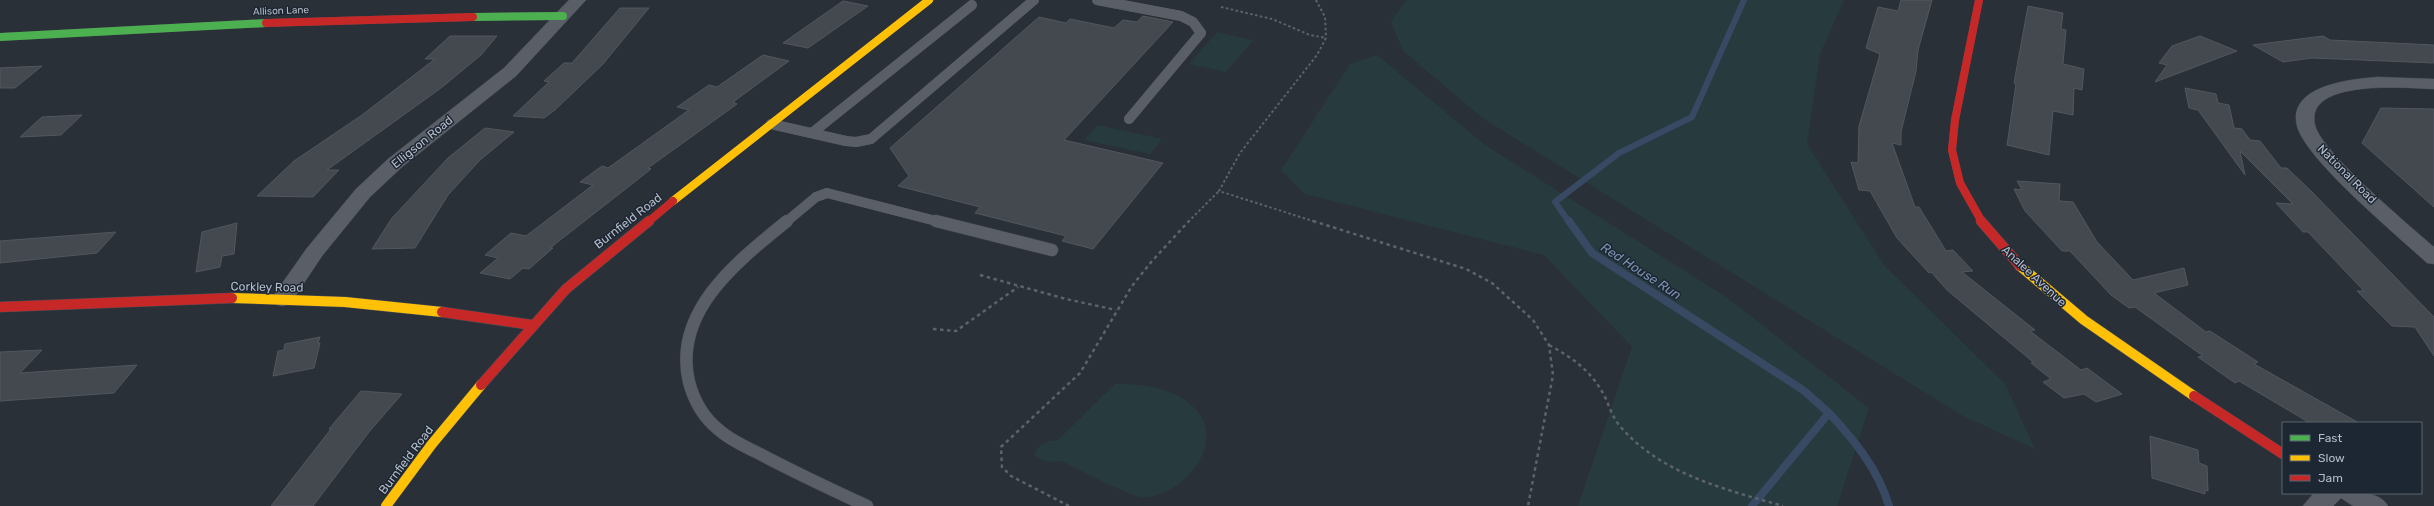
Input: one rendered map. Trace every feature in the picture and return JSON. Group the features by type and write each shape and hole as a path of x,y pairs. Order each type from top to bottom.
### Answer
{"street":[{"name":"Elligson Road","path":"282,298 314,252 362,193 395,163 510,72 578,0"},
{"name":"Burnfield Road","path":"386,506 432,444 532,325 566,288 596,262 929,0"},
{"name":"Analee Avenue","path":"1979,0 1952,142 1953,156 1961,185 1984,224 2018,263 2070,310 2178,386 2282,453"},
{"name":"Allison Lane","path":"0,38 270,22 440,16 563,16"},
{"name":"National Road","path":"2434,84 2389,82 2334,88 2318,94 2309,103 2306,114 2306,125 2311,136 2329,159 2434,258"},
{"name":"Corkley Road","path":"0,307 227,298 282,298 365,303 532,325"},
{"path":"2316,506 2329,494"},
{"path":"2353,494 2375,506"}],"lane":[{"path":"770,124 856,142 866,141 879,134 1034,0"},
{"path":"1097,0 1181,16 1198,25 1201,32 1129,118"},
{"path":"812,133 972,4"},
{"path":"868,506 787,469 728,437 710,423 696,402 689,382 685,357 687,335 697,313 714,288 732,270 816,197 826,193 1052,250"}],"path":[{"path":"1069,506 1010,476 1002,467 1001,448 1080,373 1090,360 1116,310 1146,267 1219,191 1240,153 1317,55 1326,38 1326,17 1316,0"},
{"path":"1221,7 1272,19 1306,34 1326,38"},
{"path":"1219,191 1466,269 1492,283 1511,298 1533,320 1549,345 1553,375 1528,506"},
{"path":"980,275 1019,287 1116,310"},
{"path":"933,329 950,332 961,329 1019,287"},
{"path":"1549,345 1583,364 1603,393 1618,425 1637,444 1673,468 1701,482 1783,506"}],"green space":[{"path":"1406,0 1844,0 1820,54 1807,144 1884,265 2005,384 2035,449 1963,416 1484,119 1403,51 1391,22"},
{"path":"1217,32 1253,40 1226,72 1189,64"},
{"path":"1377,55 1485,145 1726,297 1869,408 1837,506 1578,506 1632,347 1544,255 1305,194 1281,170 1350,64"},
{"path":"1098,125 1162,139 1150,154 1084,140"},
{"path":"1115,384 1143,385 1177,395 1197,411 1204,422 1206,435 1205,447 1200,459 1193,471 1183,481 1171,489 1150,497 1142,497 1114,487 1061,461 1047,461 1035,455 1038,448 1044,443 1058,440"}],"building":[{"path":"1901,0 1932,0 1918,50 1916,71 1901,132 1901,145 1892,143 1915,207 1919,207 1946,251 1953,250 1973,271 1962,272 2035,330 2030,331 2081,370 2087,368 2122,394 2096,402 2084,394 2064,398 2043,382 2051,379 2031,363 2033,362 1947,290 1931,272 1929,273 1897,238 1870,191 1859,190 1851,162 1858,163 1859,126 1880,54 1866,48 1878,7 1898,11"},
{"path":"843,1 868,6 808,48 783,43"},
{"path":"2028,6 2063,13 2061,29 2066,30 2063,64 2084,69 2082,90 2074,88 2073,115 2053,111 2049,155 2007,145 2016,84 2014,83"},
{"path":"620,8 649,8 603,64 555,110 544,118 513,116 549,82 544,81 564,63 572,63"},
{"path":"1143,16 1173,22 1064,140 1163,163 1093,249 1062,241 1066,236 975,213 980,207 898,186 909,176 890,148 1039,17 1066,23 1070,19 1114,28 1123,20 1137,22"},
{"path":"450,36 497,36 481,55 441,88 327,170 339,170 313,197 257,196 294,161 362,115 435,59 425,59"},
{"path":"2200,36 2237,51 2155,82 2167,65 2159,63 2172,46"},
{"path":"2323,36 2330,40 2434,45 2434,63 2312,58 2283,62 2253,45"},
{"path":"763,55 789,61 733,102 737,104 648,168 651,169 550,248 553,248 529,269 523,268 510,279 480,273 498,258 485,255 511,233 526,236 593,185 580,182 602,166 608,168 689,110 677,107 709,85 717,87"},
{"path":"42,66 15,88 0,88 0,68"},
{"path":"2185,88 2216,94 2218,103 2229,105 2234,128 2242,129 2250,140 2260,141 2281,168 2287,168 2310,190 2434,317 2434,356 2415,327 2392,326 2357,291 2364,291 2308,232 2303,232 2276,203 2293,204 2240,151 2245,175 2198,110 2189,108"},
{"path":"2381,108 2434,109 2434,207 2362,143"},
{"path":"82,115 61,135 20,137 42,117"},
{"path":"485,128 514,132 480,160 448,195 415,248 372,249 392,218 448,158"},
{"path":"2017,181 2060,184 2059,201 2073,202 2097,242 2133,280 2184,268 2188,285 2154,293 2206,332 2210,331 2258,362 2254,364 2357,422 2308,422 2239,381 2235,383 2198,357 2203,356 2135,307 2129,308 2111,295 2070,251 2062,251 2025,211 2014,189 2022,190"},
{"path":"237,223 234,254 222,256 220,267 196,272 202,232"},
{"path":"116,232 97,253 0,263 0,241"},
{"path":"320,337 314,368 273,376 278,351 284,350 285,344"},
{"path":"42,350 20,373 137,365 114,393 0,401 0,352"},
{"path":"361,391 402,394 369,432 313,506 271,506 331,429 329,429"},
{"path":"2150,436 2198,450 2199,463 2207,466 2208,491 2205,490 2205,494 2152,478"}],"waterway":[{"name":"Red House Run","path":"1569,222 1555,202 1619,153 1692,117 1744,0"},
{"name":"Red House Run","path":"1569,221 1592,253 1803,390 1829,413"},
{"name":"Red House Run","path":"1752,506 1829,413"},
{"path":"1829,413 1865,456 1879,480 1889,506"}],"traffic: fast":[{"path":"473,17 563,16"},
{"path":"0,37 266,23"}],"traffic: slow":[{"path":"673,201 929,0"},
{"path":"2020,266 2084,320 2194,396"},
{"path":"232,298 345,302 442,312"},
{"path":"386,506 432,444 481,385"}],"traffic: jam":[{"path":"1979,0 1953,127 1952,150 1955,167 1967,198 1986,227 2020,266"},
{"path":"266,23 473,17"},
{"path":"481,385 566,289 673,201"},
{"path":"0,307 232,298"},
{"path":"442,312 532,325"},
{"path":"2194,396 2282,453"}]}
